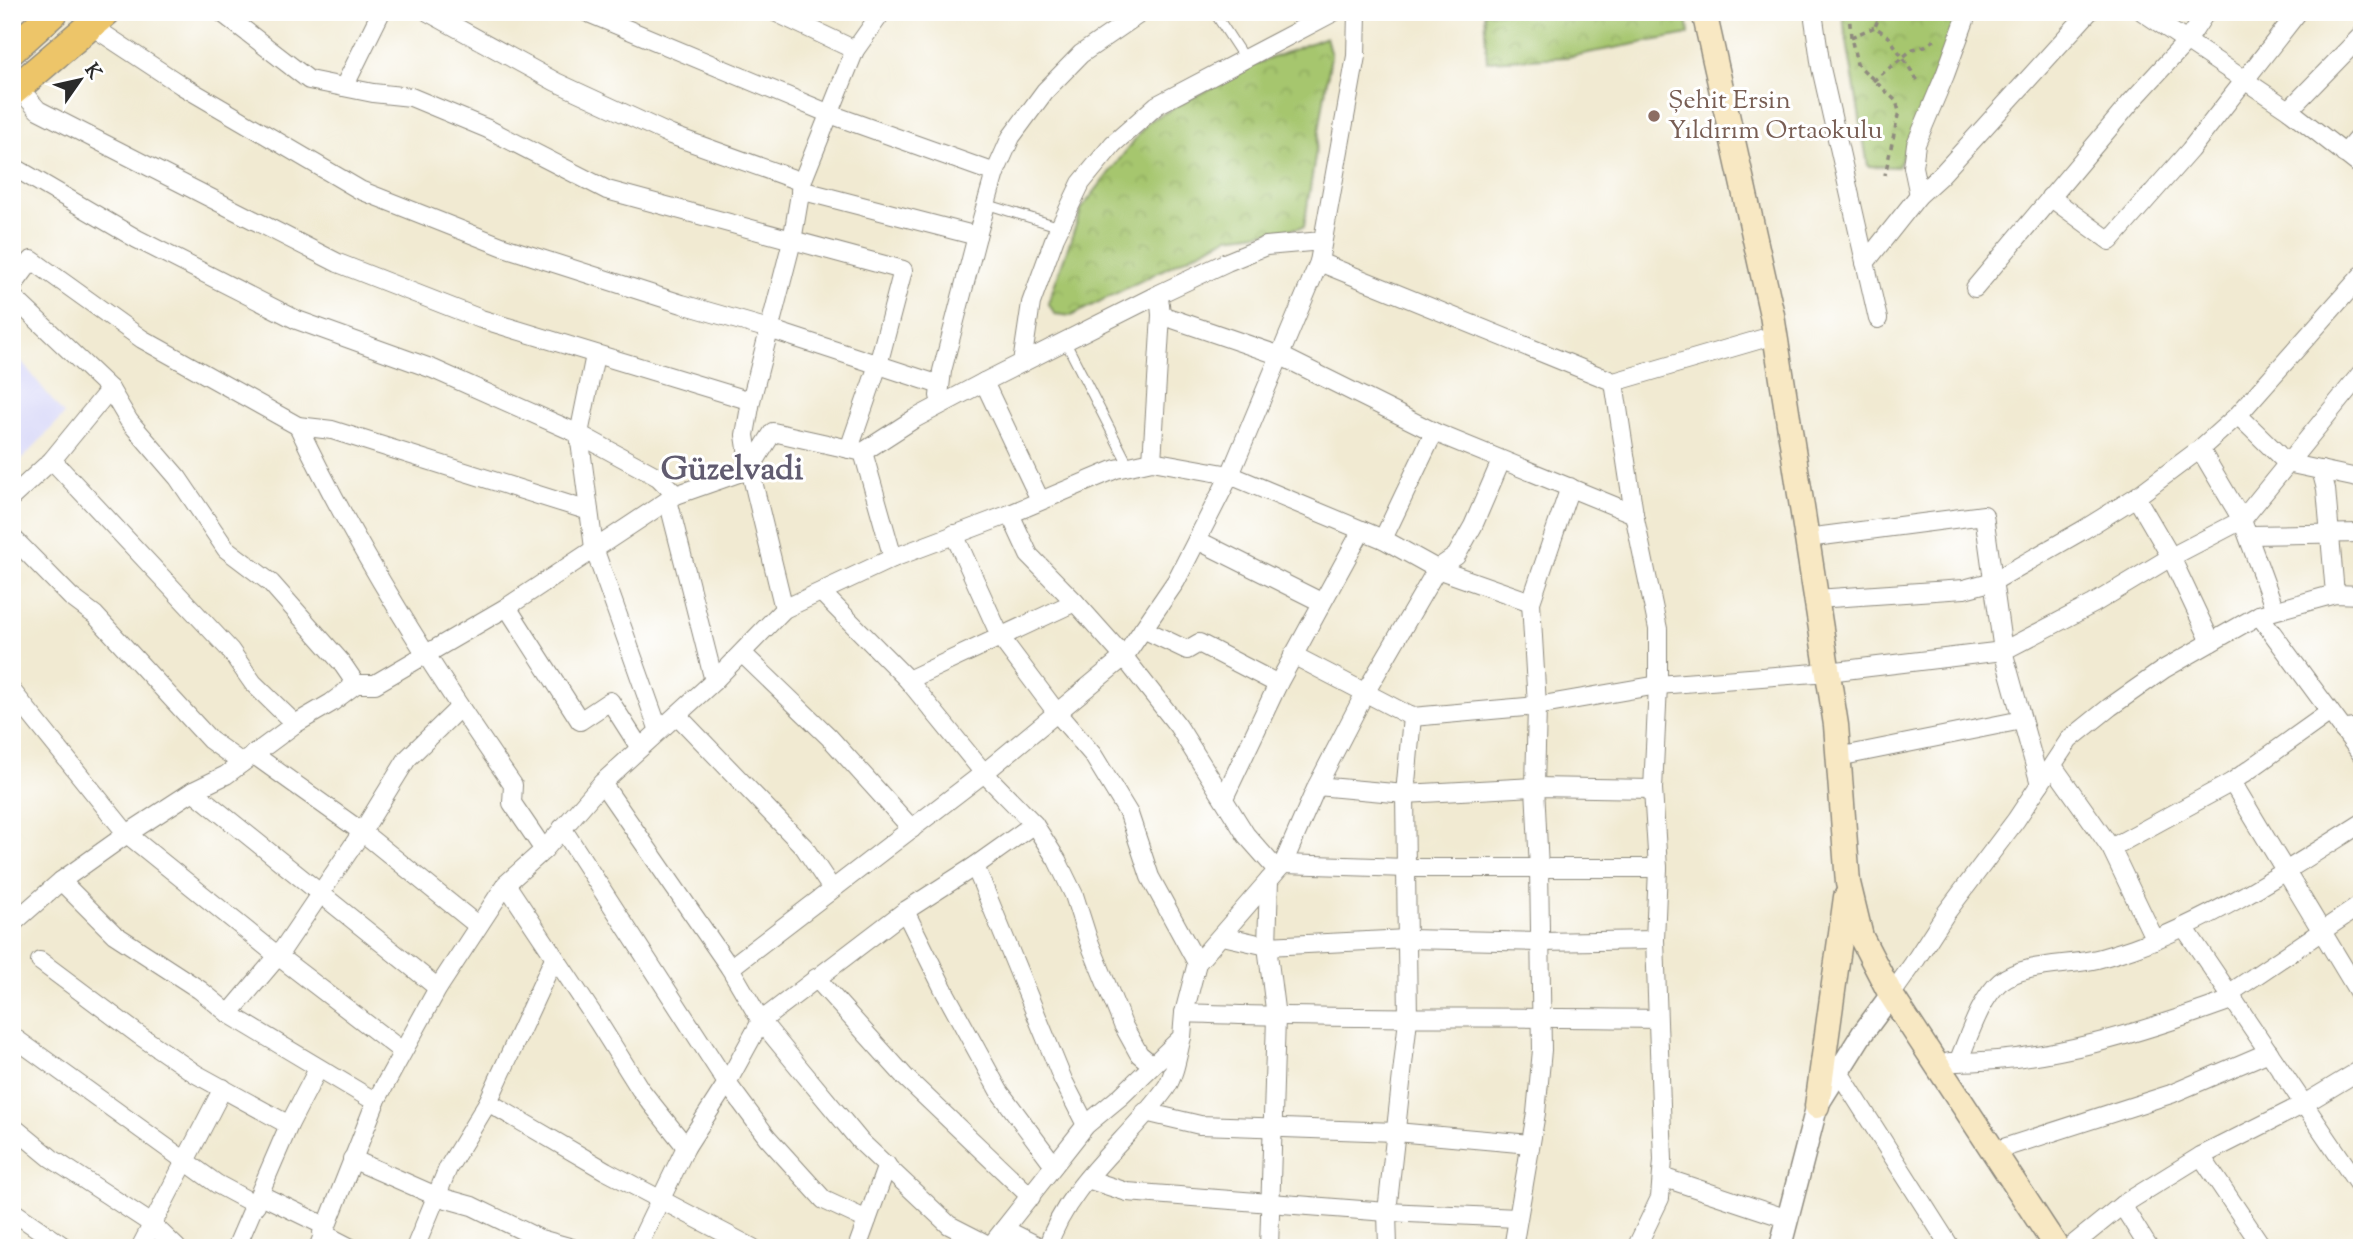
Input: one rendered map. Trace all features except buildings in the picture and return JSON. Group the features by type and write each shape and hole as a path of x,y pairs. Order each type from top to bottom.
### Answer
{"main road":[{"path":"12,50 54,12"},
{"path":"1704,12 1775,335 1828,672 1848,883 1861,937 1891,995 1933,1062 2057,1248"},
{"path":"15,89 98,19"},
{"path":"1818,1106 1848,883"}],"street":[{"path":"221,12 309,80 373,93 411,97 488,129 607,190 903,270 856,451 892,558"},
{"path":"344,87 381,12"},
{"path":"428,12 556,82 671,135 801,186 977,236"},
{"path":"586,12 830,114 995,173"},
{"path":"775,12 855,50"},
{"path":"784,609 750,470 745,435 751,401 792,241 801,186 855,50 881,12"},
{"path":"938,406 942,370 977,236 995,173 1011,137 1045,91 1081,54 1142,12"},
{"path":"1022,363 1031,303 1060,227 1081,183 1113,144 1157,105 1334,12"},
{"path":"730,968 984,774 1124,657 1176,581 1230,475 1319,261 1356,56 1357,12"},
{"path":"1813,12 1821,68 1878,319"},
{"path":"1919,195 1913,167 1916,144 1936,99 1968,12"},
{"path":"1865,263 1919,195 1941,175 2089,12"},
{"path":"2143,12 2289,110 2362,167"},
{"path":"1975,288 2131,102 2188,41 2206,12"},
{"path":"2050,197 2110,241 2190,150 2298,12"},
{"path":"98,19 181,85 360,190 504,247 940,385"},
{"path":"2289,110 2362,35"},
{"path":"15,89 37,110 338,262 481,319 751,401"},
{"path":"2344,154 2362,133"},
{"path":"12,166 137,239 297,320 433,369 579,434 658,478 672,497 714,681"},
{"path":"15,914 127,834 193,791 226,775 295,724 331,703 356,684 375,684 507,607 672,497 750,470 773,432 856,451 984,382 1159,294 1266,246 1322,241"},
{"path":"12,287 32,260 142,339 298,426 332,430 589,511"},
{"path":"1319,261 1614,382 1775,335"},
{"path":"1816,599 1964,589 1994,581 2136,497 2200,449 2238,415 2362,275"},
{"path":"1152,461 1161,315 1159,294"},
{"path":"12,296 110,389 129,421 178,478 226,549 271,583 341,662 356,684"},
{"path":"1161,315 1281,356 1434,432 1634,514"},
{"path":"595,355 579,434 594,548 659,731"},
{"path":"2245,528 2287,463 2362,372"},
{"path":"984,382 1040,500"},
{"path":"1614,382 1634,514 1658,629 1653,789 1658,868 1657,1019 1664,1160 1660,1198 1636,1248"},
{"path":"12,497 52,460 110,389"},
{"path":"2238,415 2287,463 2362,479"},
{"path":"298,426 322,477 425,653 513,785 512,803 544,850"},
{"path":"1384,539 1434,432"},
{"path":"2200,449 2245,528 2267,613 2330,712 2362,755"},
{"path":"52,460 230,650 253,683 295,724"},
{"path":"322,1236 376,1102 402,1051 438,988 506,884 544,850 602,783 714,681 784,609 892,558 1010,514 1116,468 1152,461 1230,475 1384,539 1437,569 1531,602"},
{"path":"1004,1229 1045,1248 1060,1215 1087,1179 1168,1086 1182,1037 1184,1013 1197,963 1223,936 1276,871 1365,693 1437,569 1456,556 1474,526 1501,461"},
{"path":"2321,470 2326,489 2335,594"},
{"path":"1513,1248 1536,1113 1542,1050 1535,787 1537,706 1531,602 1570,487"},
{"path":"2136,497 2171,557 2211,642"},
{"path":"1010,514 1028,555 1075,601 1124,657 1178,726 1246,835 1276,871 1267,946 1276,1017 1269,1248"},
{"path":"1807,538 1984,515 2003,651 2040,784"},
{"path":"1293,654 1412,717 1537,706 1658,685 1828,672 2003,651 2093,604 2171,557 2245,528 2330,534 2362,533"},
{"path":"1224,799 1293,654 1362,530"},
{"path":"954,534 1001,638 1057,713 1093,755 1129,814 1150,877 1197,963"},
{"path":"12,537 71,597 95,615 210,740 248,758 362,832 477,926"},
{"path":"1197,540 1321,602"},
{"path":"821,592 908,680 984,774 1034,824 1058,860 1074,895 1088,939 1123,1025 1139,1054 1152,1065"},
{"path":"1785,1246 1788,1219 1818,1106 1946,913 2016,820 2069,740 2164,669 2267,613 2335,594 2362,595"},
{"path":"908,680 1075,601"},
{"path":"507,607 580,720 610,701 640,748"},
{"path":"1143,629 1187,650 1199,643 1278,684"},
{"path":"742,653 829,737 912,829"},
{"path":"12,691 127,834 278,956 402,1051"},
{"path":"229,1014 278,956 362,832 407,759 460,708"},
{"path":"2111,848 2232,782 2330,712"},
{"path":"677,715 804,847 832,889"},
{"path":"1388,1248 1387,1212 1408,1019 1405,794 1412,717"},
{"path":"1838,757 2022,720"},
{"path":"2343,730 2362,726"},
{"path":"2053,766 2111,848 2155,940"},
{"path":"2232,782 2323,929 2362,998"},
{"path":"602,783 730,968 761,1021 860,1141 949,1225 989,1247 1086,1125 1121,1096 1182,1037"},
{"path":"1317,786 1405,794 1535,787 1653,789"},
{"path":"193,791 438,988"},
{"path":"1958,1062 1982,1008 1997,984 2007,977 2025,971 2098,959 2155,940 2184,927 2285,871 2362,823"},
{"path":"637,1248 686,1147 727,1083 761,1021 905,911 1034,824"},
{"path":"562,828 727,1083 767,1137 824,1200 867,1220"},
{"path":"975,866 1063,1080 1086,1125"},
{"path":"1276,871 1658,868"},
{"path":"61,881 114,934 200,990 229,1014 376,1102"},
{"path":"506,884 640,1089 686,1147"},
{"path":"1933,1062 1984,1062 2089,1045 2154,1028 2232,996 2323,929 2362,904"},
{"path":"905,911 999,1091 1054,1165"},
{"path":"2184,927 2362,1190"},
{"path":"1223,936 1267,946 1407,939 1540,942 1656,940"},
{"path":"415,1248 448,1168 488,1102 554,958"},
{"path":"40,961 196,1074 289,1125"},
{"path":"816,978 906,1078 1031,1197"},
{"path":"1184,1013 1408,1019 1657,1019"},
{"path":"12,1036 217,1184 258,1200 322,1236 351,1248"},
{"path":"1994,1151 2171,1094 2269,1052"},
{"path":"236,1248 289,1125 318,1069"},
{"path":"2069,1248 2122,1205 2201,1156 2304,1104 2362,1069"},
{"path":"1839,1072 1951,1248"},
{"path":"140,1248 223,1088"},
{"path":"488,1102 659,1199 753,1248"},
{"path":"1145,1112 1200,1125 1396,1132 1530,1144"},
{"path":"12,1126 51,1158 152,1224 177,1248"},
{"path":"2201,1156 2263,1248"},
{"path":"352,1159 436,1196 472,1206 540,1239 572,1248"},
{"path":"857,1248 887,1165"},
{"path":"1662,1177 1788,1219"},
{"path":"1087,1179 1126,1192 1387,1212 1517,1218"},
{"path":"2122,1205 2149,1248"},
{"path":"12,1211 66,1248"}],"lane":[{"path":"1214,12 1244,58"},
{"path":"986,204 1060,227"},
{"path":"1065,341 1129,466"}],"path":[{"path":"1849,12 1857,64 1896,101 1899,111 1885,175"},
{"path":"1851,37 1875,27 1881,12"},
{"path":"1875,27 1889,37 1923,88 1936,99"},
{"path":"1873,81 1902,56 1942,35 1958,41"}],"shaded area":[{"path":"12,349 64,415 12,470"}],"green space":[{"path":"1484,12 1687,12 1689,34 1567,57 1487,61"},
{"path":"1842,12 1958,12 1963,16 1898,167 1868,166"},
{"path":"1326,37 1331,55 1304,227 1228,237 1071,316 1055,314 1048,303 1082,208 1149,121 1256,64"}],"place":[{"name":"Şehit Ersin Yıldırım Ortaokulu","path":"1654,116"}],"district":[{"name":"Güzelvadi","path":"732,471"}]}
